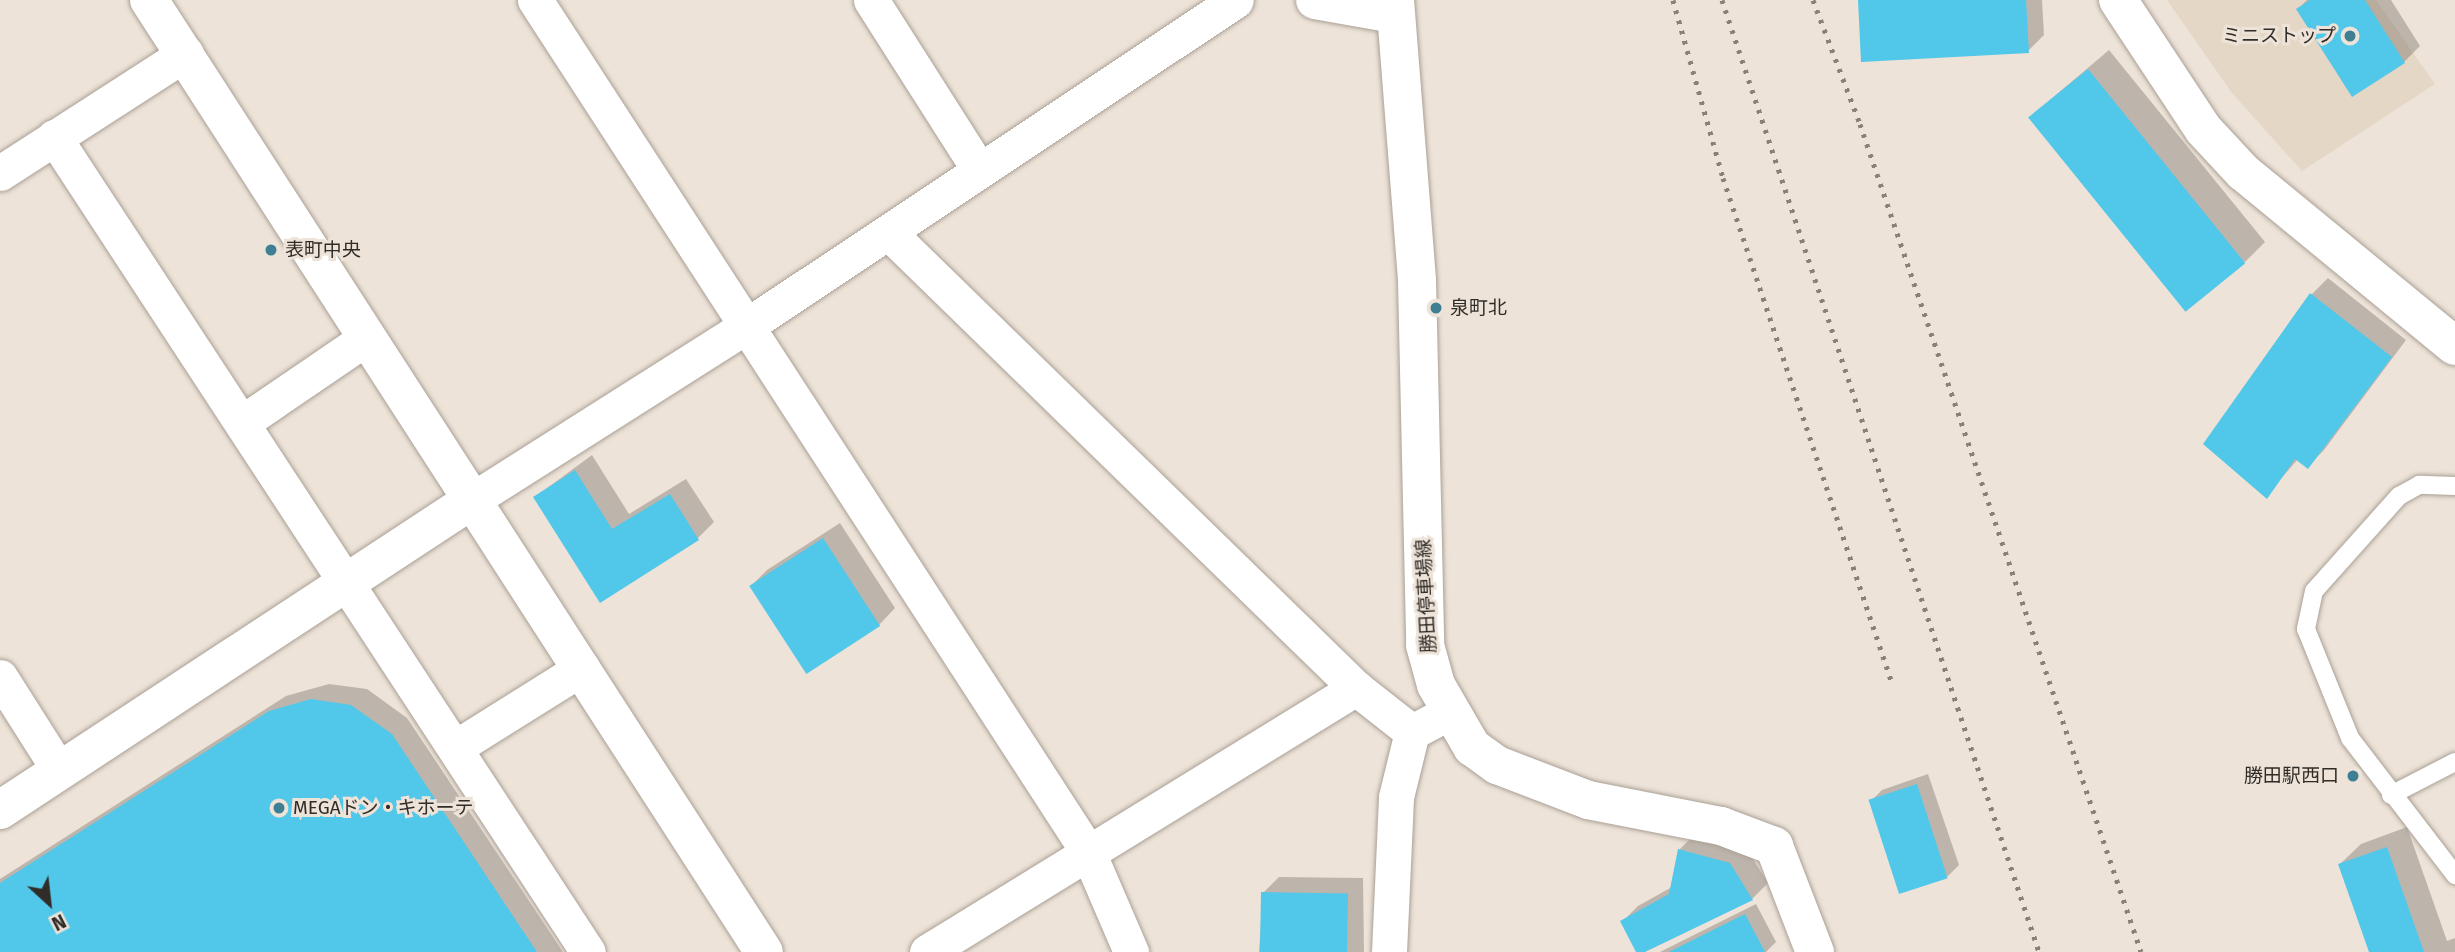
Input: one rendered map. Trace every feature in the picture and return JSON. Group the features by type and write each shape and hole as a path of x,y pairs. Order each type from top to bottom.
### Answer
{"street":[{"path":"149,0 186,53 366,338 764,952"},
{"path":"535,0 1088,852 1131,952"},
{"path":"871,0 978,168"},
{"path":"0,810 472,500 748,325 888,232 978,168 1236,0"},
{"path":"1315,0 1395,7"},
{"path":"2118,0 2203,129 2242,172 2455,346"},
{"name":"勝田停車場線","path":"1395,7 1417,281 1425,645 1448,712 1472,747 1497,765 1538,782 1588,800 1753,834 1774,846 1815,952"},
{"path":"0,173 186,53"},
{"path":"54,137 588,952"},
{"path":"888,232 1356,688 1412,732"},
{"path":"243,422 366,338"},
{"path":"456,747 582,668"},
{"path":"0,677 59,770"},
{"path":"927,952 1356,688"},
{"path":"1389,952 1395,797 1412,732 1448,712"}],"lane":[{"path":"2455,486 2419,485 2399,496 2314,591 2306,629 2336,710 2391,795 2455,876"},
{"path":"2391,795 2455,762"}],"shaded area":[{"path":"2167,0 2376,0 2435,84 2302,171 2232,93"}],"building":[{"path":"1858,0 2026,0 2029,53 1861,62"},
{"name":"ミニストップ","path":"2310,0 2365,0 2405,63 2352,97 2296,9"},
{"path":"2088,69 2245,263 2185,312 2028,117"},
{"path":"2310,293 2392,357 2308,469 2295,459 2267,499 2203,444"},
{"path":"575,470 612,529 670,494 699,540 600,603 533,497"},
{"path":"823,538 880,626 806,674 749,586"},
{"name":"MEGAドン・キホーテ","path":"311,699 351,705 392,734 537,952 0,952 0,883 269,711"},
{"path":"1917,784 1948,878 1899,894 1868,800"},
{"path":"2387,847 2424,952 2369,952 2338,864"},
{"path":"1678,849 1730,863 1753,900 1645,952 1636,952 1620,921 1669,894"},
{"path":"1261,892 1348,894 1347,952 1260,952"},
{"path":"1745,914 1765,952 1669,952"}],"railway":[{"path":"1673,0 1723,178 1891,680"},
{"path":"1722,0 2039,952"},
{"path":"1813,0 1860,124 2141,952"}],"place":[{"name":"ミニストップ","path":"2350,36"},
{"name":"表町中央","path":"271,250"},
{"name":"泉町北","path":"1436,308"},
{"name":"勝田駅西口","path":"2353,776"},
{"name":"MEGAドン・キホーテ","path":"279,808"}]}
